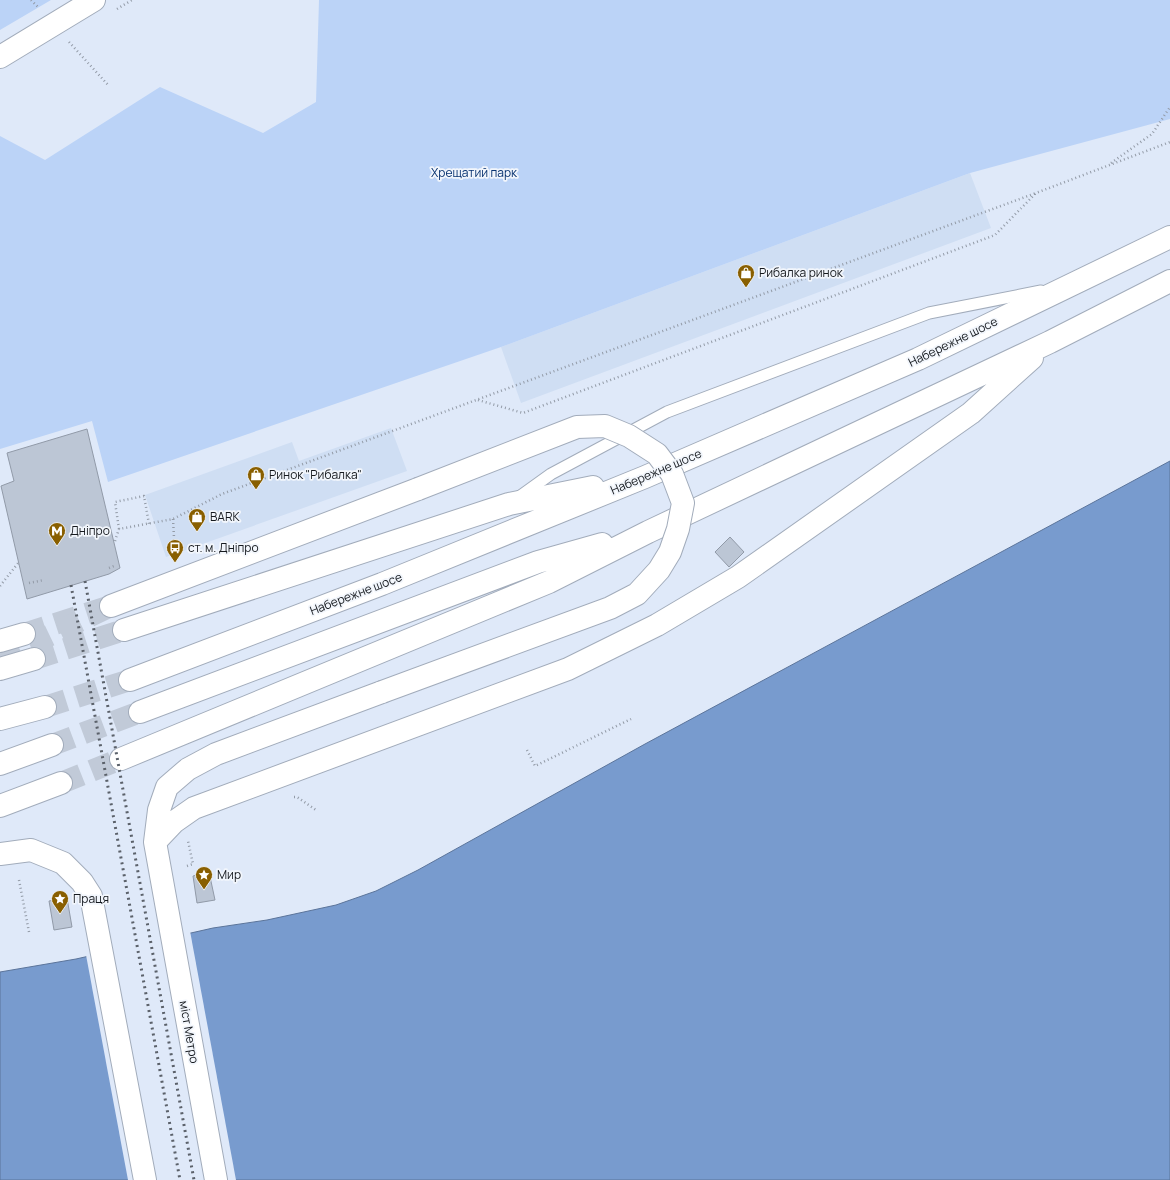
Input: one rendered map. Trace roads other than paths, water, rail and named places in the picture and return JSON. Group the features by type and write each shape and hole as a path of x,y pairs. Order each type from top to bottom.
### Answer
{"main road":[{"path":"0,57 94,0"},
{"name":"Набережне шосе","path":"130,680 382,584 645,477 918,359 1170,237"},
{"path":"121,759 550,582 648,532 1050,342 1170,281"},
{"path":"155,842 174,822 194,808 568,669 657,625 738,577 972,413 1050,342"},
{"name":"міст Метро","path":"110,606 577,427 605,426 629,436 658,454 672,474 683,503 678,529 670,552 659,570 637,594 610,608 216,754 188,769 167,787 159,810 155,842 216,1180"},
{"path":"124,630 509,504 645,477"},
{"path":"140,712 538,562 648,532"},
{"path":"0,641 24,634"},
{"path":"0,669 34,658"},
{"path":"0,719 45,707"},
{"path":"0,764 52,745"},
{"path":"0,806 61,783"},
{"path":"0,854 31,850 63,863 82,882 91,896 145,1180"}],"lane":[{"path":"509,504 551,474 667,412 929,313 1067,286"}],"tunnel":[{"path":"24,634 111,606"},
{"path":"0,659 111,606"},
{"path":"34,659 124,630"},
{"path":"45,707 130,680"},
{"path":"52,745 140,712"},
{"path":"61,783 121,759"}],"railway":[{"path":"85,581 194,1180"},
{"path":"71,585 180,1180"}],"place":[{"name":"Рибалка ринок","path":"746,288"},
{"name":"Ринок \"Рибалка\"","path":"256,490"},
{"name":"BARK","path":"197,532"},
{"name":"Дніпро","path":"57,546"},
{"name":"ст. м. Дніпро","path":"175,563"},
{"name":"Мир","path":"204,890"},
{"name":"Праця","path":"60,914"}],"park label":[{"name":"Хрещатий парк","path":"474,173"}]}
